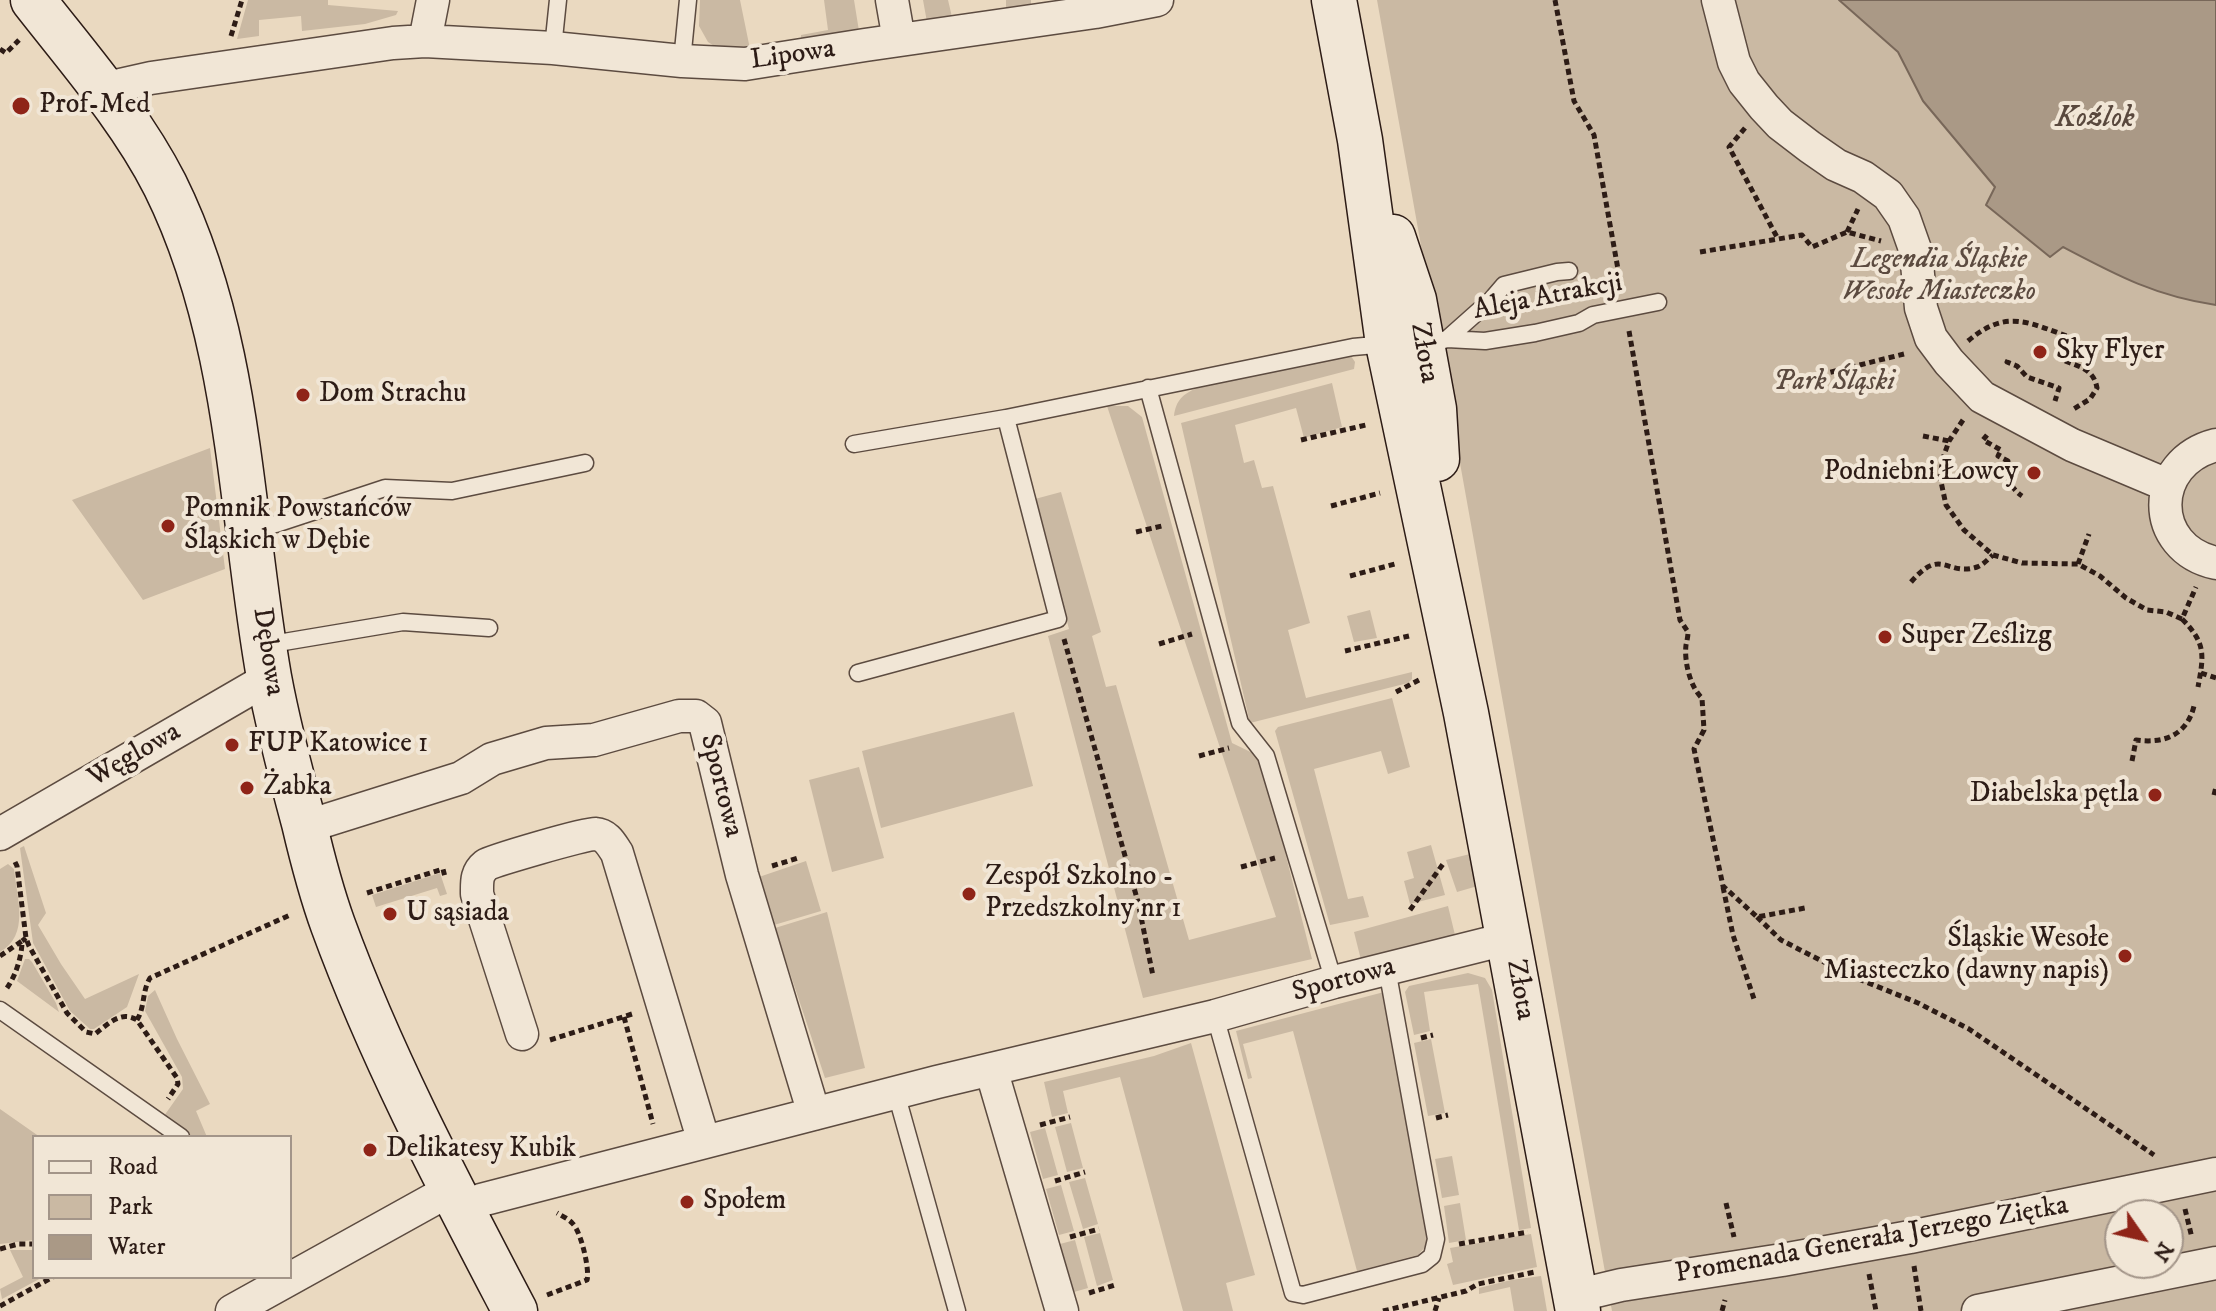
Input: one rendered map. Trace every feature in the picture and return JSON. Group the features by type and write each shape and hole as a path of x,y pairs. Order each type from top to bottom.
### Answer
{"street":[{"path":"425,41 433,0"},
{"path":"892,0 899,40"},
{"name":"Lipowa","path":"102,89 151,78 425,41 745,64 1093,6 1153,0"},
{"name":"Złota","path":"1334,0 1360,140 1380,290 1419,343"},
{"path":"1718,0 1734,62 1744,82 1764,107 1810,147 1888,195 1904,218 1916,252 1921,308 1940,350 1993,405 2072,445 2167,485"},
{"name":"Dębowa","path":"28,18 102,89 143,146 165,185 187,236 225,367 267,662 305,827 331,922 377,1037 457,1198 526,1305"},
{"name":"Złota","path":"1360,140 1414,300 1438,675 1510,938 1566,1292"},
{"path":"2209,562 2184,549 2171,532 2165,513 2167,485 2185,460 2201,449 2216,445"},
{"name":"Węglowa","path":"6,845 267,662"},
{"name":"Sportowa","path":"305,827 461,778 492,759 546,743 594,740 679,716 696,716 705,723 742,875 814,1114"},
{"path":"522,1034 477,894 477,877 487,864 593,833 608,839 617,853 704,1142"},
{"name":"Sportowa","path":"232,1311 457,1198 481,1200 991,1069 1215,1016 1334,982 1510,938"},
{"path":"991,1069 1062,1311"},
{"name":"Promenada Generała Jerzego Ziętka","path":"1566,1292 1621,1285 1810,1248 1910,1237 2195,1179"},
{"path":"1978,1311 2208,1265"}],"lane":[{"path":"553,48 558,0"},
{"path":"682,61 688,0"},
{"path":"1419,343 1492,299 1504,285 1569,271"},
{"name":"Aleja Atrakcji","path":"854,444 1006,418 1353,347 1485,341 1523,335 1579,323 1593,315 1658,302"},
{"path":"1148,388 1240,723 1266,756 1334,982"},
{"path":"858,673 1058,619 1006,418"},
{"path":"249,529 276,524 385,488 452,491 585,463"},
{"path":"267,662 403,622 489,628"},
{"path":"1215,1016 1293,1293 1303,1295 1422,1264 1432,1256 1436,1239 1387,969"},
{"path":"0,1010 178,1135"},
{"path":"896,1093 957,1311"}],"path":[{"path":"228,44 242,0"},
{"path":"1555,0 1574,101 1594,135 1680,620 1688,632 1689,673 1696,693 1702,698 1704,730 1694,749 1733,935 1754,999"},
{"path":"2,53 28,18"},
{"path":"1764,107 1729,147 1778,239"},
{"path":"1700,252 1802,235 1812,247 1847,232 1916,252"},
{"path":"1811,377 1915,352 1940,350 1970,339 1989,326 2013,320 2032,323 2073,338"},
{"path":"2008,360 2017,366"},
{"path":"2065,361 2087,370 2097,388 2090,399 2069,411"},
{"path":"1993,405 1964,419 1949,441 1943,458 1940,477 1946,505 1964,530 1993,555 2022,563 2078,564 2147,610 2166,612 2182,619 2196,633 2203,656 2198,687"},
{"path":"1993,405 1983,440 2001,450 1998,456 2008,461 2009,482 2022,496"},
{"path":"1301,440 1366,425"},
{"path":"1923,436 1949,441"},
{"path":"1331,506 1380,493"},
{"path":"2078,564 2089,534"},
{"path":"1911,582 1923,568 1939,563 1959,569 1979,567 1993,555"},
{"path":"2182,619 2187,613 2200,574 2209,562"},
{"path":"1350,576 1395,564"},
{"path":"1058,619 1138,902 1153,976"},
{"path":"1159,644 1214,628"},
{"path":"1345,651 1409,636"},
{"path":"2201,673 2216,678"},
{"path":"1396,692 1438,675"},
{"path":"2132,761 2136,740 2148,742 2170,738 2192,717 2194,706"},
{"path":"2214,795 2216,787"},
{"path":"6,845 17,866 24,939 16,970 6,990"},
{"path":"1241,867 1295,852"},
{"path":"1410,910 1443,864"},
{"path":"367,893 443,869 450,891 477,894"},
{"path":"1723,886 1781,940 1849,975 1918,1003 1969,1029 2195,1179 2208,1265"},
{"path":"1757,917 1805,908"},
{"path":"137,1020 145,986 150,978 302,910"},
{"path":"0,956 24,939"},
{"path":"24,939 67,1013 86,1032 95,1034 121,1016 131,1016 137,1020 177,1078 178,1084 155,1118"},
{"path":"522,1034 526,1048 594,1021 624,1017 663,1004"},
{"path":"624,1017 655,1133"},
{"path":"526,1305 587,1280 589,1273 573,1223 552,1210"},
{"path":"1910,1237 1921,1311"},
{"path":"0,1249 32,1244"},
{"path":"0,1306 49,1279"},
{"path":"1383,1311 1466,1291 1478,1284 1566,1292"},
{"path":"1435,1311 1439,1297"}],"green space":[{"path":"248,0 328,0 328,5 398,11 396,15 365,24 302,31 301,16 259,20 259,36 237,39"},
{"path":"700,0 740,0 750,49 801,40 801,35 828,30 824,0 854,0 859,31 747,52 716,47 708,42 699,26"},
{"path":"923,0 948,0 952,17 1006,8 1006,0 1031,0 1031,8 927,22"},
{"name":"Park Śląski","path":"1377,0 2216,0 2216,1311 1612,1311"},
{"path":"1351,356 1355,362 1354,369 1174,416 1181,398 1197,388"},
{"path":"1332,383 1342,427 1304,438 1296,408 1235,425 1244,463 1254,460 1262,488 1273,486 1310,623 1288,630 1306,698 1412,672 1412,679 1408,683 1250,723 1181,423"},
{"path":"1107,406 1128,406 1142,417 1232,743 1261,757 1312,959 1143,998 1048,636 1069,629 1035,499 1061,492 1101,632 1092,636 1106,687 1116,685 1189,940 1276,917"},
{"path":"210,448 225,569 143,600 72,500"},
{"path":"1370,610 1377,638 1354,642 1347,616"},
{"path":"1392,698 1410,767 1388,774 1381,751 1314,769 1348,899 1363,896 1369,917 1330,925 1275,731 1278,727"},
{"path":"1014,712 1033,786 881,828 862,751"},
{"path":"859,767 884,858 832,872 809,780"},
{"path":"1431,845 1445,895 1410,904 1404,881 1414,878 1407,852"},
{"path":"24,846 46,913 38,925 85,999 139,974 127,1007 94,1029 70,1011 33,943 20,848"},
{"path":"1478,852 1481,885 1457,892 1446,860"},
{"path":"806,861 821,911 774,925 759,877"},
{"path":"8,864 14,869 19,904 18,926 9,945 0,952 0,869"},
{"path":"440,873 447,894 440,896 437,888 376,907 372,895"},
{"path":"1448,906 1455,935 1361,960 1354,932"},
{"path":"827,912 865,1068 825,1078 775,928"},
{"path":"25,959 32,962 59,1012 17,981"},
{"path":"1468,973 1485,978 1492,990 1531,1228 1519,1230 1478,984 1424,992 1430,1031 1414,1035 1405,992 1409,986"},
{"path":"155,990 210,1104 196,1111 206,1135 190,1135 164,1116 183,1089 182,1077 145,1011 148,996"},
{"path":"1384,992 1427,1238 1426,1246 1418,1255 1357,1271 1293,1031 1243,1044 1252,1078 1248,1079 1236,1031"},
{"path":"1431,1039 1445,1113 1428,1116 1414,1043"},
{"path":"1191,1043 1255,1275 1226,1283 1233,1311 1183,1311 1120,1077 1063,1091 1068,1113 1052,1117 1044,1082 1154,1056"},
{"path":"0,1109 37,1135 32,1135 32,1240 0,1244"},
{"path":"1071,1123 1083,1168 1067,1172 1055,1127"},
{"path":"1045,1128 1058,1175 1043,1179 1030,1132"},
{"path":"1452,1156 1459,1195 1442,1198 1435,1159"},
{"path":"1085,1178 1098,1224 1083,1229 1069,1182"},
{"path":"1061,1185 1074,1231 1059,1235 1046,1189"},
{"path":"1460,1203 1466,1240 1449,1243 1444,1206"},
{"path":"1100,1233 1113,1280 1097,1286 1084,1237"},
{"path":"1531,1234 1537,1267 1453,1285 1447,1264 1453,1262 1450,1248"},
{"path":"1075,1240 1088,1288 1074,1292 1060,1244"},
{"path":"10,1250 32,1250 32,1279 39,1279 2,1299 0,1289 23,1277"},
{"path":"1541,1276 1547,1311 1514,1311 1510,1287 1479,1294 1479,1288"}],"water":[{"name":"Koźlok","path":"1839,0 2216,0 2216,305 2155,290 2063,247 2050,257 1986,205 1995,187 1923,101 1898,52"}],"place":[{"name":"Prof-Med","path":"21,106"},
{"name":"Sky Flyer","path":"2040,352"},
{"name":"Dom Strachu","path":"303,395"},
{"name":"Podniebni Łowcy","path":"2034,473"},
{"name":"Pomnik Powstańców Śląskich w Dębie","path":"168,526"},
{"name":"Super Ześlizg","path":"1885,637"},
{"name":"FUP Katowice 1","path":"232,745"},
{"name":"Żabka","path":"247,788"},
{"name":"Diabelska pętla","path":"2155,795"},
{"name":"Zespół Szkolno - Przedszkolny nr 1","path":"969,894"},
{"name":"U sąsiada","path":"390,914"},
{"name":"Śląskie Wesołe Miasteczko (dawny napis)","path":"2125,956"},
{"name":"Delikatesy Kubik","path":"370,1150"},
{"name":"Społem","path":"687,1202"}],"park label":[{"name":"Legendia Śląskie Wesołe Miasteczko","path":"1939,277"}]}
